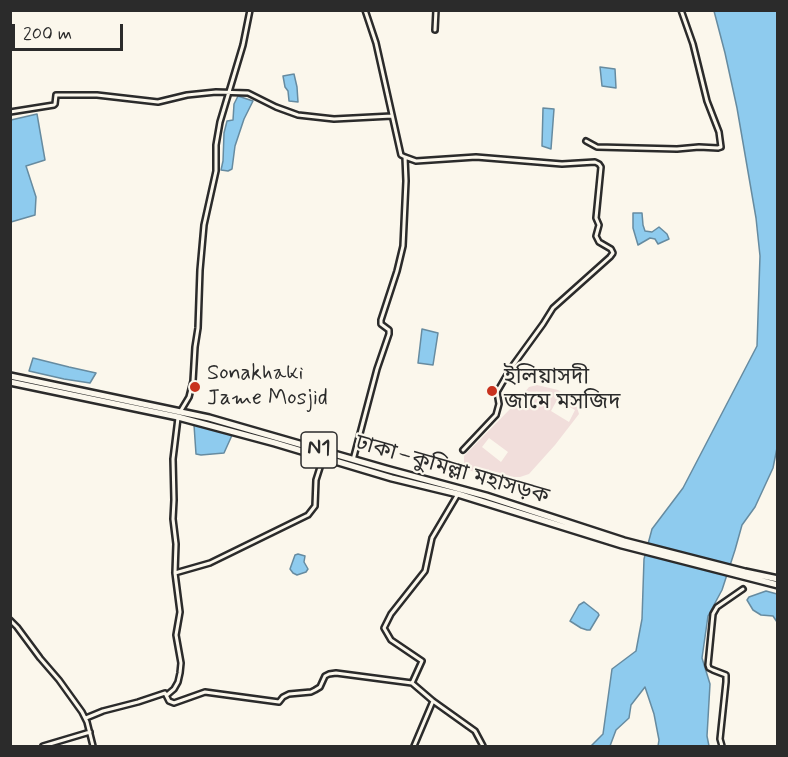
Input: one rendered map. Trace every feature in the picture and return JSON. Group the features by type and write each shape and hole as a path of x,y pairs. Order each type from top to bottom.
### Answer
{"highway":[{"name":"ঢাকা–কুমিল্লা মহাসড়ক","path":"10,376 179,414 392,478 458,494 623,543 777,585"},
{"name":"ঢাকা–কুমিল্লা মহাসড়ক","path":"10,382 209,418 486,496 623,543"},
{"name":"ঢাকা–কুমিল্লা মহাসড়ক","path":"745,575 777,579"}],"street":[{"path":"167,695 178,682 181,663 176,634 180,612 175,573 173,459 179,414 189,397 193,381 204,225 216,171 216,145 250,10"},
{"path":"365,10 376,43 401,155 416,161 476,157 562,164 595,162 600,167 596,218 599,225 596,236 599,242 611,249 613,253 553,308 497,392 499,404 496,415 463,450"},
{"path":"435,30 436,10"},
{"path":"586,141 597,147 720,147 719,132 707,101 693,45 681,10"},
{"path":"10,112 54,105 56,95 97,95 158,102 187,95 216,92 248,93 298,115 334,119 392,116"},
{"path":"353,460 377,369 389,334 389,330 381,324 381,320 403,246 405,157"},
{"path":"175,573 210,563 308,515 315,506 316,480 323,457"},
{"path":"412,683 422,661 391,640 384,628 391,614 425,571 432,538 458,494"},
{"path":"723,747 720,739 726,675 709,668 708,665 713,614 717,607 743,589"},
{"path":"10,620 86,717 93,747"},
{"path":"167,695 169,701 174,703 205,692 279,702 289,694 310,692 321,687 325,676 336,673 412,683 475,731 483,747"},
{"path":"86,717 162,693 167,695"},
{"path":"414,747 433,701"},
{"path":"43,747 90,732"}],"shaded area":[{"path":"537,385 558,390 570,398 579,414 529,474 520,477 498,477 467,470 464,465 464,456 529,387","holes":["557,400 575,410 569,422 551,411","489,438 508,452 501,462 482,447"]}],"water":[{"path":"714,11 777,11 777,448 773,468 755,507 742,525 722,590 708,616 702,658 710,684 707,736 709,746 658,746 654,714 645,687 631,705 629,718 616,730 610,746 591,746 603,734 612,669 636,651 642,619 644,559 652,529 683,488 757,346 760,256 756,218 737,108"},
{"path":"600,67 615,69 616,88 602,86"},
{"path":"294,74 298,102 289,101 283,76"},
{"path":"238,96 253,101 235,146 232,169 221,170 224,133 227,121 233,120 234,104"},
{"path":"543,108 554,109 551,149 542,146"},
{"path":"37,114 45,160 26,166 36,197 35,215 11,222 11,120"},
{"path":"633,213 642,213 645,231 652,232 659,227 669,239 658,244 655,239 650,238 638,245 633,228"},
{"path":"422,329 438,333 433,365 418,363"},
{"path":"33,358 96,373 90,383 29,371"},
{"path":"194,425 233,433 224,453 196,454"},
{"path":"295,555 305,556 304,562 308,569 297,575 290,569"},
{"path":"766,591 777,594 777,622 773,616 761,615 753,610 747,600 749,597"},
{"path":"584,602 599,615 590,630 581,628 570,621 579,605"}],"place":[{"name":"Sonakhaki Jame Mosjid","path":"195,387"},
{"name":"ইলিয়াসদী জামে মসজিদ","path":"492,391"}]}
